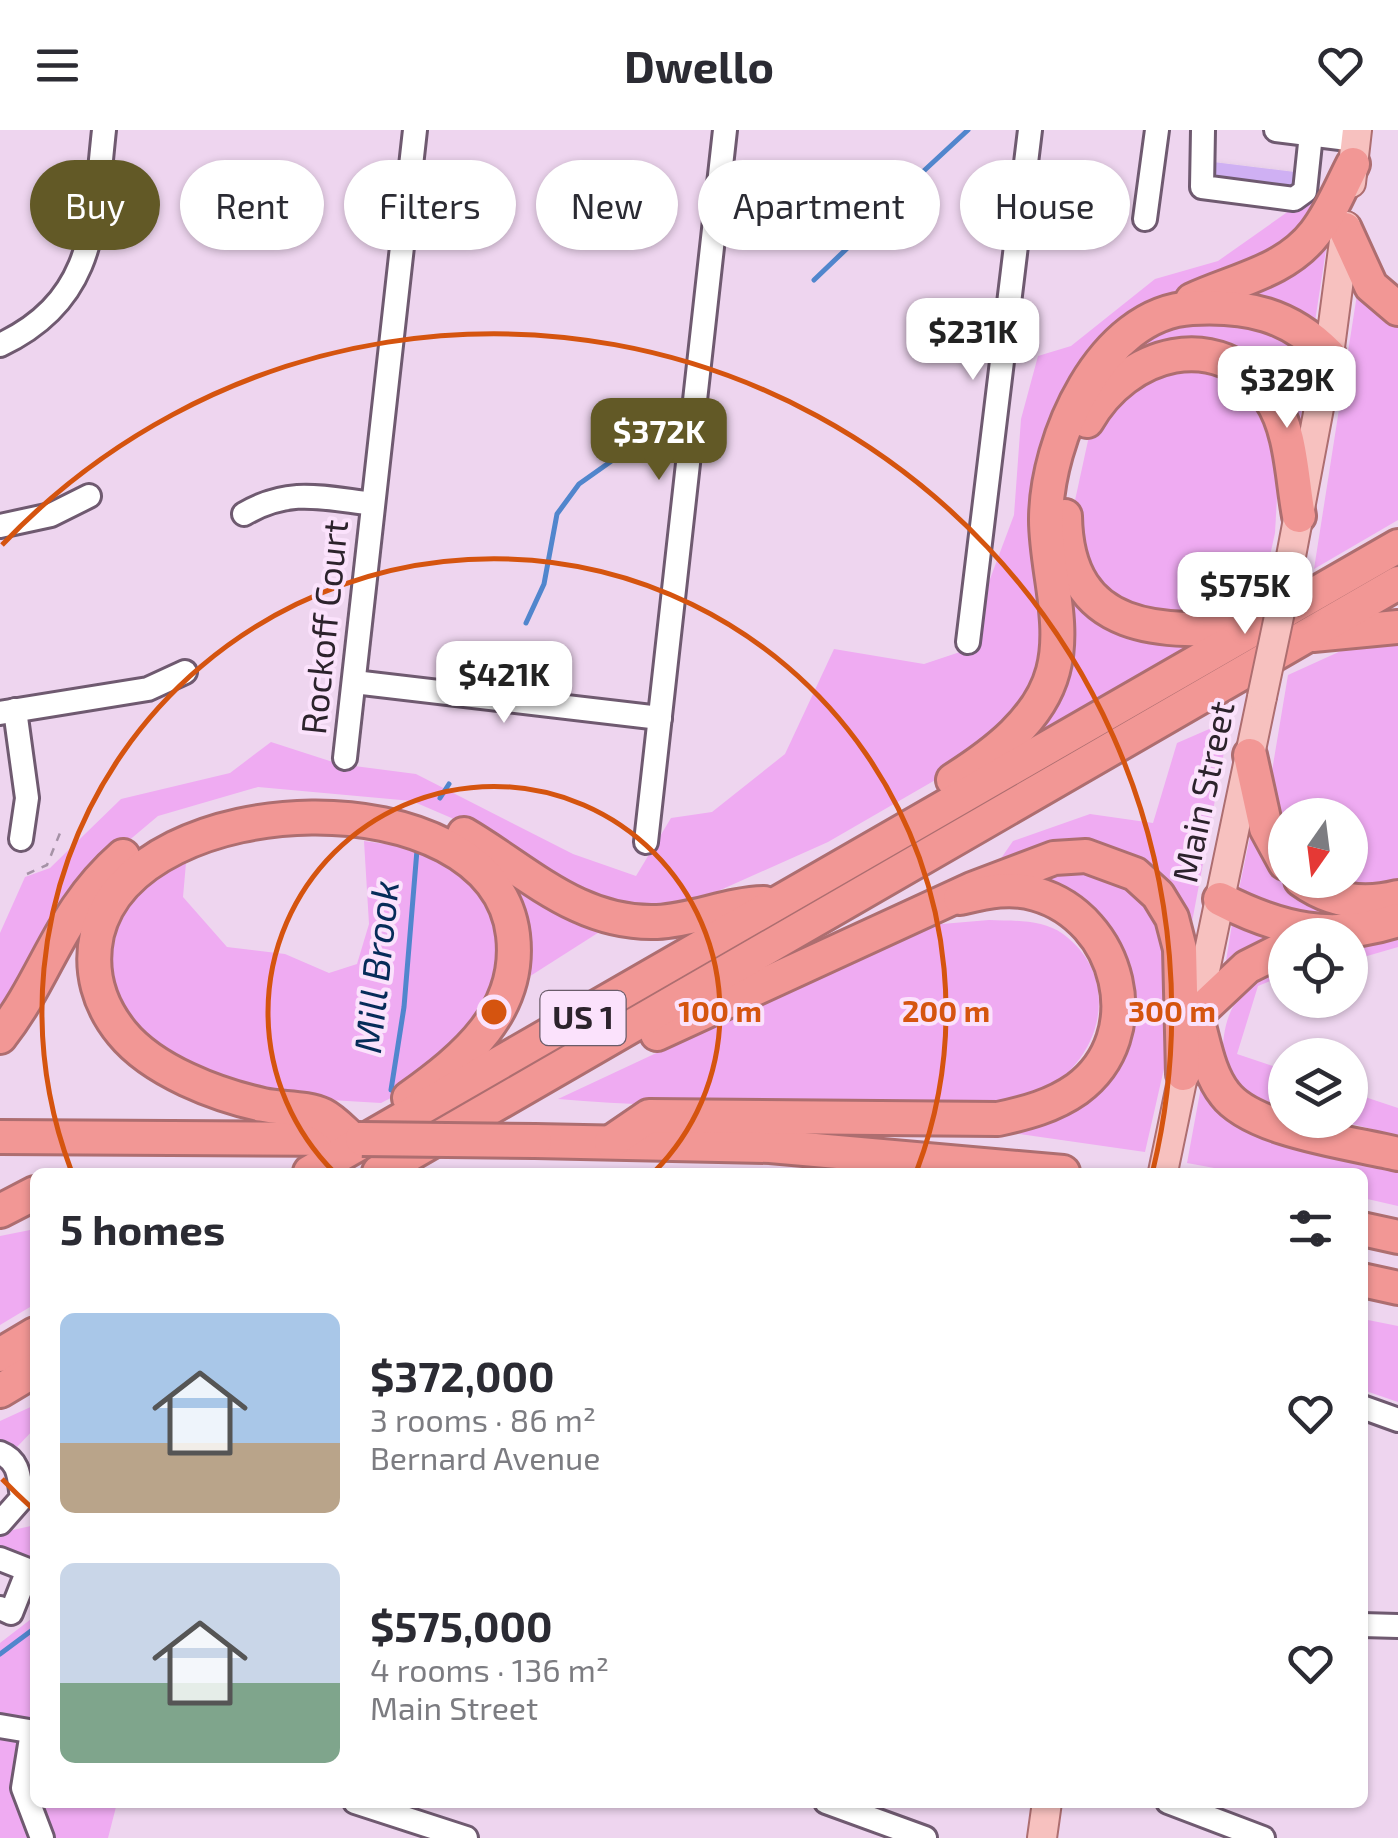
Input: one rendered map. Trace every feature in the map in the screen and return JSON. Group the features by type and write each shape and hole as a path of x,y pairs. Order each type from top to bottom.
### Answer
{"highway":[{"path":"870,851 886,822 988,757 1011,737 1040,699 1055,659 1046,517 1054,455 1090,378 1115,340 1171,309 1288,259 1320,226 1356,145"},
{"path":"1345,229 1371,286 1398,309"},
{"path":"1171,309 1255,310 1291,324 1329,355"},
{"path":"1262,626 1163,630 1129,621 1092,593 1074,566 1065,525 1068,481 1078,440 1098,402 1118,379 1138,366 1176,354 1215,359 1244,372 1276,409 1299,516"},
{"name":"US 1","path":"316,1168 365,1136 451,1096 1398,546"},
{"name":"US 1","path":"386,1168 1398,583"},
{"path":"1309,636 1398,627"},
{"path":"1250,755 1268,832"},
{"path":"0,1037 54,940 106,871 155,833 240,805 315,799 404,809 452,827 582,910 619,920 671,920 744,904 783,902"},
{"path":"341,820 421,836 448,847 486,875 508,909 512,928 514,969 504,1000 480,1038 458,1063 395,1108 365,1136 322,1114 240,1099 176,1072 126,1038 105,1009 94,974 101,921 120,887 156,857 208,832 239,825 341,820"},
{"path":"608,1043 662,1033 1036,864 1071,856 1102,859 1147,883 1166,907 1180,949 1184,1074"},
{"path":"611,1142 649,1116 998,1119 1044,1107 1080,1087 1106,1057 1119,1010 1111,961 1095,932 1072,910 1034,892 998,890 960,898"},
{"path":"1337,898 1398,897"},
{"path":"1220,899 1268,923"},
{"path":"1368,927 1398,920"},
{"path":"1268,956 1247,966 1196,1015 1217,1082 1244,1112 1398,1154"},
{"path":"0,1137 365,1136 611,1142 858,1152 1022,1168"},
{"path":"0,1187 30,1190"},
{"path":"0,1211 30,1193"},
{"path":"1368,1230 1398,1237"},
{"path":"1368,1281 1398,1288"},
{"path":"0,1355 30,1337"},
{"path":"0,1391 30,1373"},
{"path":"0,1402 30,1395"}],"main road":[{"name":"Main Street","path":"1164,1168 1299,516 1329,355 1356,145"},
{"path":"1042,1838 1046,1808"}],"street":[{"path":"0,345 49,313 82,268 94,221 104,130"},
{"name":"Rockoff Court","path":"346,758 415,130"},
{"path":"646,842 725,130"},
{"path":"968,642 1030,130"},
{"path":"1145,219 1158,130"},
{"path":"1203,130 1202,187 1294,199 1305,191 1312,134"},
{"path":"1276,130 1356,145"},
{"name":"Rockoff Court","path":"244,514 266,500 289,495 374,504"},
{"path":"0,526 51,516 89,496"},
{"path":"21,839 27,798 8,712 148,689 185,672"},
{"path":"354,682 660,718"},
{"path":"1368,1408 1398,1420"},
{"path":"0,1453 11,1458 17,1468 22,1498 0,1523"},
{"path":"0,1559 28,1570 12,1613 0,1608"},
{"path":"1368,1624 1398,1626"},
{"path":"0,1726 30,1731"},
{"path":"30,1752 23,1788 30,1806"},
{"path":"31,1808 42,1838"},
{"path":"374,1808 466,1838"},
{"path":"842,1808 925,1838"},
{"path":"1184,1808 1263,1838"}],"path":[{"path":"27,874 47,865 60,833"}],"shaded area":[{"path":"1324,196 1285,246 1176,296 1062,407 1046,663 1016,713 982,753 828,842 698,900 629,914 538,872 477,829 412,801 258,787 158,816 76,885 0,1006 0,933 25,877 50,868 121,799 230,773 271,742 339,764 416,774 573,854 636,876 671,818 712,812 785,754 834,649 924,664 963,651 1014,515 1021,419 1038,356 1071,346 1155,279 1218,261 1303,201"},
{"path":"1328,237 1314,328 1210,300"},
{"path":"1358,288 1382,319 1398,325 1398,520 1314,569"},
{"path":"1221,314 1284,330 1311,353 1297,440 1273,385 1157,345 1117,360 1157,328"},
{"path":"1178,365 1228,374 1266,405 1279,461 1275,533 1259,606 1227,617 1131,611 1088,571 1074,505 1089,436 1107,404"},
{"path":"1058,555 1085,594 1125,630 1165,643 1191,646 1016,747 1047,705"},
{"path":"1398,635 1398,888 1381,892 1368,890 1368,798 1273,798 1270,783 1288,675 1365,640"},
{"path":"1230,720 1186,954 1134,858 993,870 1013,841 1090,814 1153,823 1177,743"},
{"path":"1256,808 1262,838 1268,843 1268,898 1331,898 1346,911 1338,918 1309,918 1238,894"},
{"path":"364,841 433,851 479,885 499,931 502,969 473,1033 414,1086 381,1103 247,1095 155,1052 118,1003 102,941 137,894 186,863 183,897 227,947 285,954 329,973 357,964 369,924"},
{"path":"489,864 604,929 524,980"},
{"path":"1077,868 1126,882 1163,925 1173,1029 1145,1152 1013,1133 1011,1127 1045,1118 1132,993 1028,880"},
{"path":"1233,918 1268,929 1268,941 1224,973"},
{"path":"989,920 1027,922 1055,929 1083,953 1095,976 1099,999 1088,1046 1054,1084 1030,1096 965,1111 899,1115 558,1099 930,925"},
{"path":"1398,927 1398,947 1368,956 1368,936"},
{"path":"1268,971 1268,982 1258,986 1237,1054 1268,1064 1268,1102 1254,1098 1223,1069 1228,1017 1254,981"},
{"path":"1201,1087 1218,1109 1268,1125 1268,1138 1310,1138 1398,1166 1398,1206 1368,1199 1368,1168 1214,1168 1187,1163"},
{"path":"1368,1098 1398,1108 1398,1136 1368,1128"},
{"path":"30,1230 30,1307 0,1325 0,1236"},
{"path":"1368,1320 1398,1326 1398,1402 1368,1392"},
{"path":"30,1407 30,1433 17,1447 0,1445 0,1421"},
{"path":"30,1526 30,1557 0,1548 0,1533"},
{"path":"30,1620 30,1808 116,1808 108,1838 0,1838 0,1643"}],"building":[{"path":"1205,161 1295,172 1292,193 1202,182"}],"waterway":[{"name":"Mill Brook","path":"814,280 861,235 866,206 901,192 968,130"},
{"name":"Mill Brook","path":"526,623 544,584 557,514 579,484 668,421"},
{"name":"Mill Brook","path":"440,798 449,784"},
{"name":"Mill Brook","path":"391,1090 404,1007 417,850"},
{"name":"Mill Brook","path":"0,1654 30,1632"}]}
